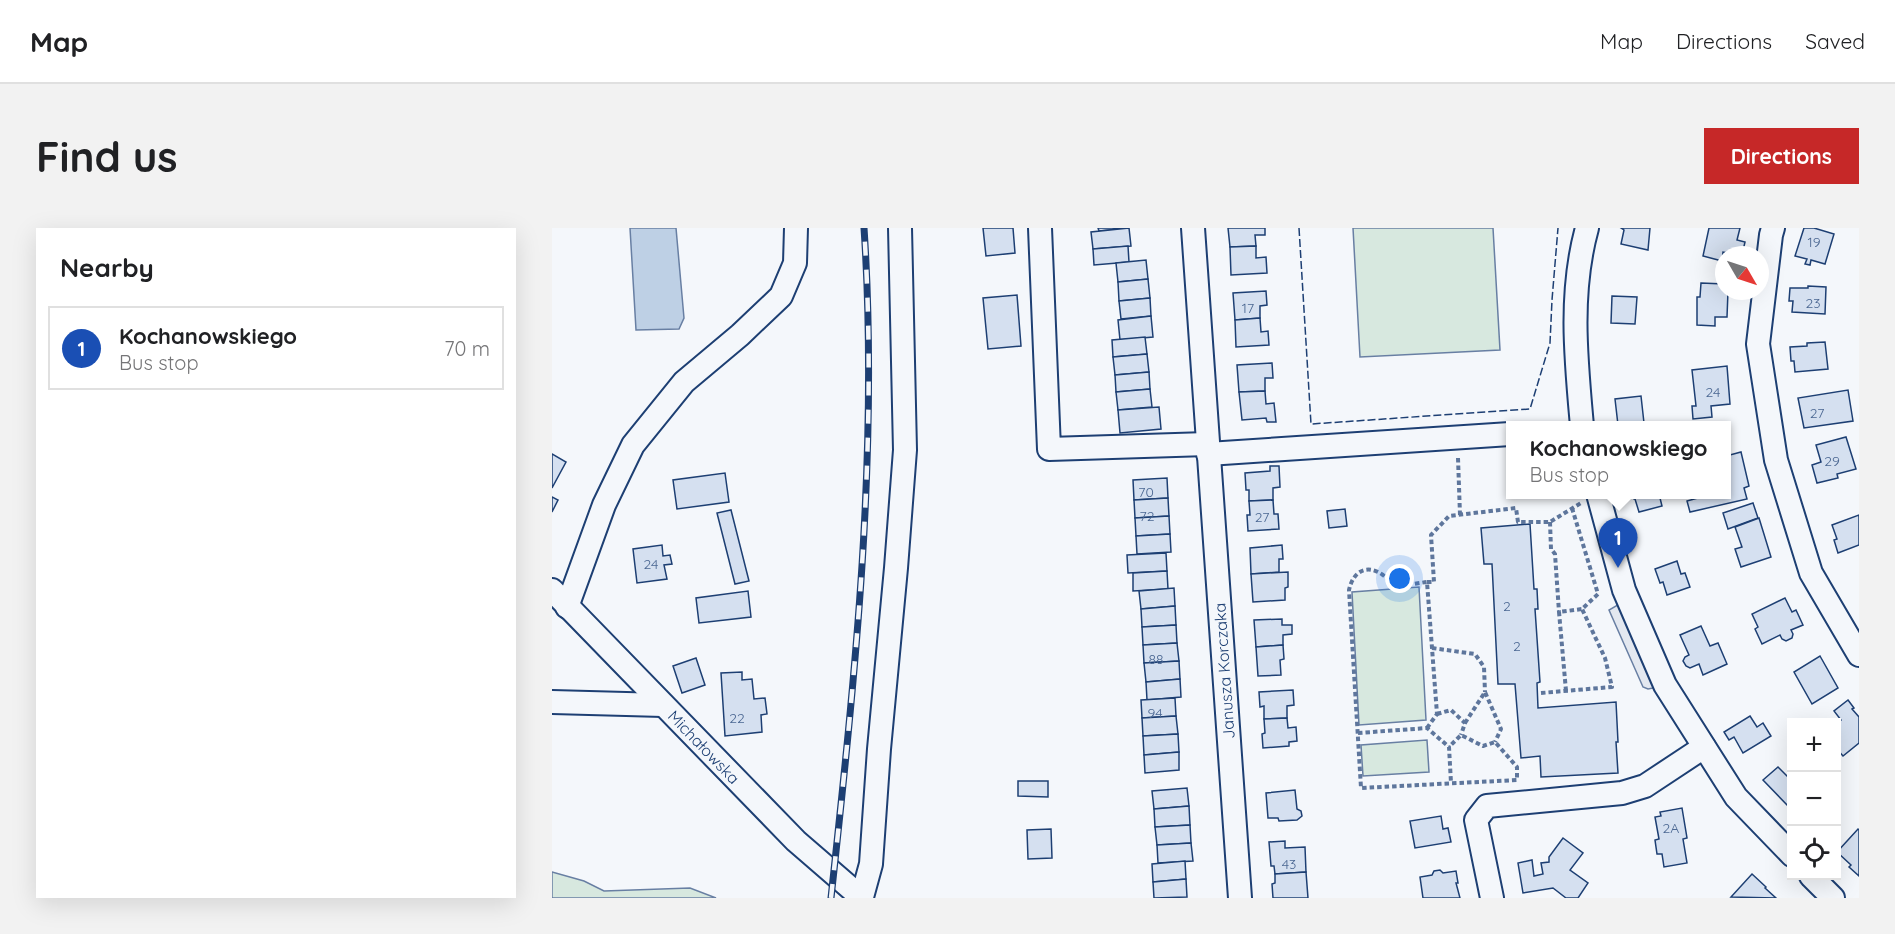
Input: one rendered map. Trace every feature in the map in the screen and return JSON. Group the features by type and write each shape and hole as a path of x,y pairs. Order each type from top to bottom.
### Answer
{"street":[{"path":"560,598 633,445 684,382 741,336 781,296 795,262 796,228"},
{"path":"862,898 871,864 905,450 900,228"},
{"path":"1040,228 1049,449 1208,449 1506,434"},
{"name":"Janusza Korczaka","path":"1193,228 1240,898"},
{"path":"1582,421 1575,344 1576,295 1582,244 1587,228"},
{"path":"1773,228 1758,344 1776,460 1811,573 1859,655"},
{"path":"1593,499 1624,590 1665,685 1736,797 1787,851"},
{"name":"Michałowska","path":"560,598 796,842 862,898"},
{"path":"552,702 663,705"},
{"path":"1492,898 1476,820 1487,806 1622,793 1645,786 1704,747"},
{"path":"1815,880 1830,897"}],"path":[{"path":"1457,448 1461,515"},
{"path":"1495,742 1517,767 1517,780 1361,788 1349,590 1351,580 1360,571 1371,569 1382,574 1391,583 1401,585 1434,582 1431,535 1449,516 1516,508 1518,522 1550,522 1588,499"},
{"path":"1559,612 1582,609 1598,594 1572,508"},
{"path":"1550,522 1551,549 1555,554 1566,691"},
{"path":"1427,582 1437,714"},
{"path":"1541,693 1612,687 1605,658 1582,609"},
{"path":"1432,648 1475,654 1484,667 1485,692 1501,729 1495,742 1483,746 1461,735"},
{"path":"1449,747 1461,735 1465,723 1485,692"},
{"path":"1427,728 1437,714 1450,710 1465,723"},
{"path":"1358,733 1427,728 1449,747 1451,783"}],"shaded area":[{"path":"1353,228 1493,228 1500,350 1360,357"},
{"path":"1419,587 1426,720 1359,725 1352,592"},
{"path":"1621,603 1658,687 1648,689 1643,687 1609,610"},
{"path":"1427,740 1429,772 1363,776 1361,745"},
{"path":"552,872 584,881 604,891 690,888 716,898 552,898"}],"water":[{"path":"630,228 676,228 684,318 679,329 636,330"}],"building":[{"path":"983,228 1013,228 1015,253 986,256"},
{"path":"1098,228 1129,228 1099,231"},
{"path":"1129,228 1131,246 1093,249 1091,232"},
{"path":"1228,228 1265,228 1265,235 1255,235 1256,246 1230,247"},
{"path":"1621,228 1650,228 1648,250 1621,244 1624,230"},
{"path":"1709,228 1740,228 1737,240 1745,242 1744,246 1715,246 1715,259 1703,256"},
{"path":"1804,228 1814,228 1834,234 1825,264 1811,260 1810,265 1805,264 1807,259 1795,256"},
{"path":"1128,246 1129,262 1094,265 1093,249"},
{"path":"1256,246 1256,258 1266,257 1267,273 1231,275 1230,247"},
{"path":"1146,260 1148,279 1118,282 1116,263"},
{"path":"1148,279 1150,298 1119,301 1118,282"},
{"path":"1701,283 1715,284 1715,300 1728,300 1727,317 1715,317 1715,326 1697,325 1697,297 1700,297"},
{"path":"1808,286 1826,287 1825,314 1792,312 1793,301 1789,301 1790,288 1808,288"},
{"path":"1266,291 1267,305 1260,306 1260,318 1235,320 1233,293"},
{"path":"1017,295 1021,346 988,349 983,298"},
{"path":"1612,296 1637,297 1635,324 1611,323"},
{"path":"1150,298 1151,316 1121,319 1119,301"},
{"path":"1151,316 1153,337 1120,340 1118,320"},
{"path":"1260,318 1261,332 1268,331 1269,345 1236,347 1235,320"},
{"path":"1145,337 1147,354 1113,357 1112,340"},
{"path":"1825,342 1828,369 1795,372 1790,347"},
{"path":"1147,354 1149,372 1115,375 1113,357"},
{"path":"1272,363 1273,378 1265,378 1265,391 1239,392 1237,365"},
{"path":"1727,366 1730,404 1711,406 1712,417 1693,419 1692,406 1696,406 1692,370"},
{"path":"1149,372 1150,389 1116,392 1115,375"},
{"path":"1150,389 1152,407 1118,410 1116,392"},
{"path":"1848,390 1853,421 1804,428 1798,398"},
{"path":"1265,391 1266,404 1274,403 1276,422 1267,422 1266,418 1242,420 1239,392"},
{"path":"1641,396 1644,421 1618,421 1615,399"},
{"path":"1159,407 1161,429 1120,433 1118,410"},
{"path":"1846,437 1856,469 1837,474 1838,478 1817,483 1812,465 1821,462 1816,445"},
{"path":"1741,452 1749,486 1744,488 1747,499 1690,512 1687,501 1731,499 1731,455"},
{"path":"552,454 566,462 552,488"},
{"path":"1270,466 1279,466 1280,487 1273,488 1273,500 1249,501 1245,473 1270,471"},
{"path":"725,473 729,502 677,509 673,480"},
{"path":"1167,478 1168,498 1134,500 1133,480"},
{"path":"552,497 558,500 552,512"},
{"path":"1168,498 1169,516 1135,518 1134,500"},
{"path":"1635,499 1660,499 1662,506 1639,512"},
{"path":"1273,500 1274,514 1278,514 1279,529 1248,531 1249,501"},
{"path":"1753,503 1758,518 1728,529 1723,513"},
{"path":"1345,509 1347,526 1329,528 1327,511"},
{"path":"731,510 749,581 735,584 717,513"},
{"path":"1859,515 1859,545 1838,553 1834,540 1837,539 1832,525"},
{"path":"1169,516 1170,534 1136,536 1135,518"},
{"path":"1759,518 1771,557 1741,567 1735,549 1742,547 1735,527"},
{"path":"1530,524 1534,589 1537,589 1538,609 1535,609 1540,682 1537,683 1538,708 1616,702 1618,773 1541,777 1540,756 1521,758 1515,684 1498,684 1492,564 1484,564 1481,528"},
{"path":"1170,534 1171,552 1137,554 1136,536"},
{"path":"662,545 663,556 670,555 672,564 664,565 667,579 637,583 633,549"},
{"path":"1282,545 1283,559 1279,559 1279,572 1251,574 1250,548"},
{"path":"1166,553 1167,571 1128,573 1127,555"},
{"path":"1677,561 1681,574 1685,573 1690,587 1667,595 1663,582 1660,583 1655,569"},
{"path":"1167,571 1168,589 1133,591 1133,573"},
{"path":"1288,572 1285,600 1253,602 1251,574"},
{"path":"1174,588 1175,606 1141,609 1139,591"},
{"path":"748,591 751,617 699,623 696,598"},
{"path":"1785,598 1792,612 1796,610 1803,625 1791,630 1792,638 1786,641 1780,635 1762,644 1755,629 1758,627 1752,614"},
{"path":"1175,606 1176,625 1142,627 1141,609"},
{"path":"1282,619 1282,625 1292,625 1292,634 1283,635 1283,645 1256,647 1254,620"},
{"path":"1176,625 1177,643 1143,645 1142,627"},
{"path":"1701,626 1710,646 1718,643 1727,664 1703,675 1699,664 1690,668 1683,661 1689,655 1680,635"},
{"path":"1177,643 1179,661 1144,663 1143,645"},
{"path":"1283,645 1284,659 1280,660 1281,675 1258,676 1256,647"},
{"path":"1820,656 1838,688 1812,704 1794,672"},
{"path":"696,658 705,685 682,693 673,666"},
{"path":"1179,661 1180,679 1146,682 1144,663"},
{"path":"742,672 742,680 752,679 754,699 765,698 767,714 761,715 762,732 725,736 721,673"},
{"path":"1180,679 1181,697 1147,700 1146,682"},
{"path":"1293,690 1294,705 1287,706 1287,718 1264,719 1264,706 1260,707 1259,692"},
{"path":"1175,698 1176,716 1142,718 1141,700"},
{"path":"1848,700 1859,717 1859,743 1843,756 1841,754 1841,718 1834,711"},
{"path":"1176,716 1178,734 1143,736 1142,718"},
{"path":"1750,716 1757,727 1763,723 1771,736 1743,753 1734,737 1729,740 1724,732"},
{"path":"1287,718 1288,728 1296,727 1297,741 1289,742 1289,746 1263,748 1264,719"},
{"path":"1178,734 1179,752 1144,755 1143,736"},
{"path":"1179,752 1179,770 1145,773 1144,755"},
{"path":"1778,767 1787,776 1787,805 1763,780"},
{"path":"1018,781 1048,781 1048,797 1018,796"},
{"path":"1187,788 1189,806 1154,809 1152,791"},
{"path":"1295,790 1297,809 1301,811 1302,816 1297,820 1279,821 1278,818 1268,818 1266,793"},
{"path":"1189,806 1190,825 1155,827 1154,809"},
{"path":"1682,808 1687,838 1683,839 1687,863 1664,867 1662,854 1657,854 1655,840 1659,839 1655,817 1661,816 1660,812"},
{"path":"1441,816 1443,829 1448,828 1451,842 1415,848 1410,821"},
{"path":"1190,825 1191,843 1157,845 1155,827"},
{"path":"1051,829 1052,858 1028,859 1027,830"},
{"path":"1858,829 1859,876 1841,856 1841,848"},
{"path":"1563,838 1583,853 1570,870 1588,883 1578,898 1566,898 1553,888 1523,893 1518,863 1532,860 1534,876 1543,874 1541,863 1549,862 1549,857"},
{"path":"1285,841 1285,848 1305,847 1306,872 1275,874 1274,866 1271,866 1269,842"},
{"path":"1191,843 1193,861 1158,863 1157,845"},
{"path":"1185,861 1186,879 1153,882 1152,864"},
{"path":"1440,870 1443,873 1456,871 1460,898 1423,898 1420,877 1432,875 1434,871"},
{"path":"1306,872 1308,898 1273,898 1272,884 1275,883 1275,874"},
{"path":"1752,874 1765,888 1776,898 1731,897"},
{"path":"1186,879 1187,897 1154,898 1153,882"}],"railway":[{"path":"831,898 862,563 869,396 864,228"}],"fence":[{"path":"1299,228 1311,424 1530,409 1550,343 1558,228"}],"place":[{"name":"Kochanowskiego","path":"1618,568"}]}
